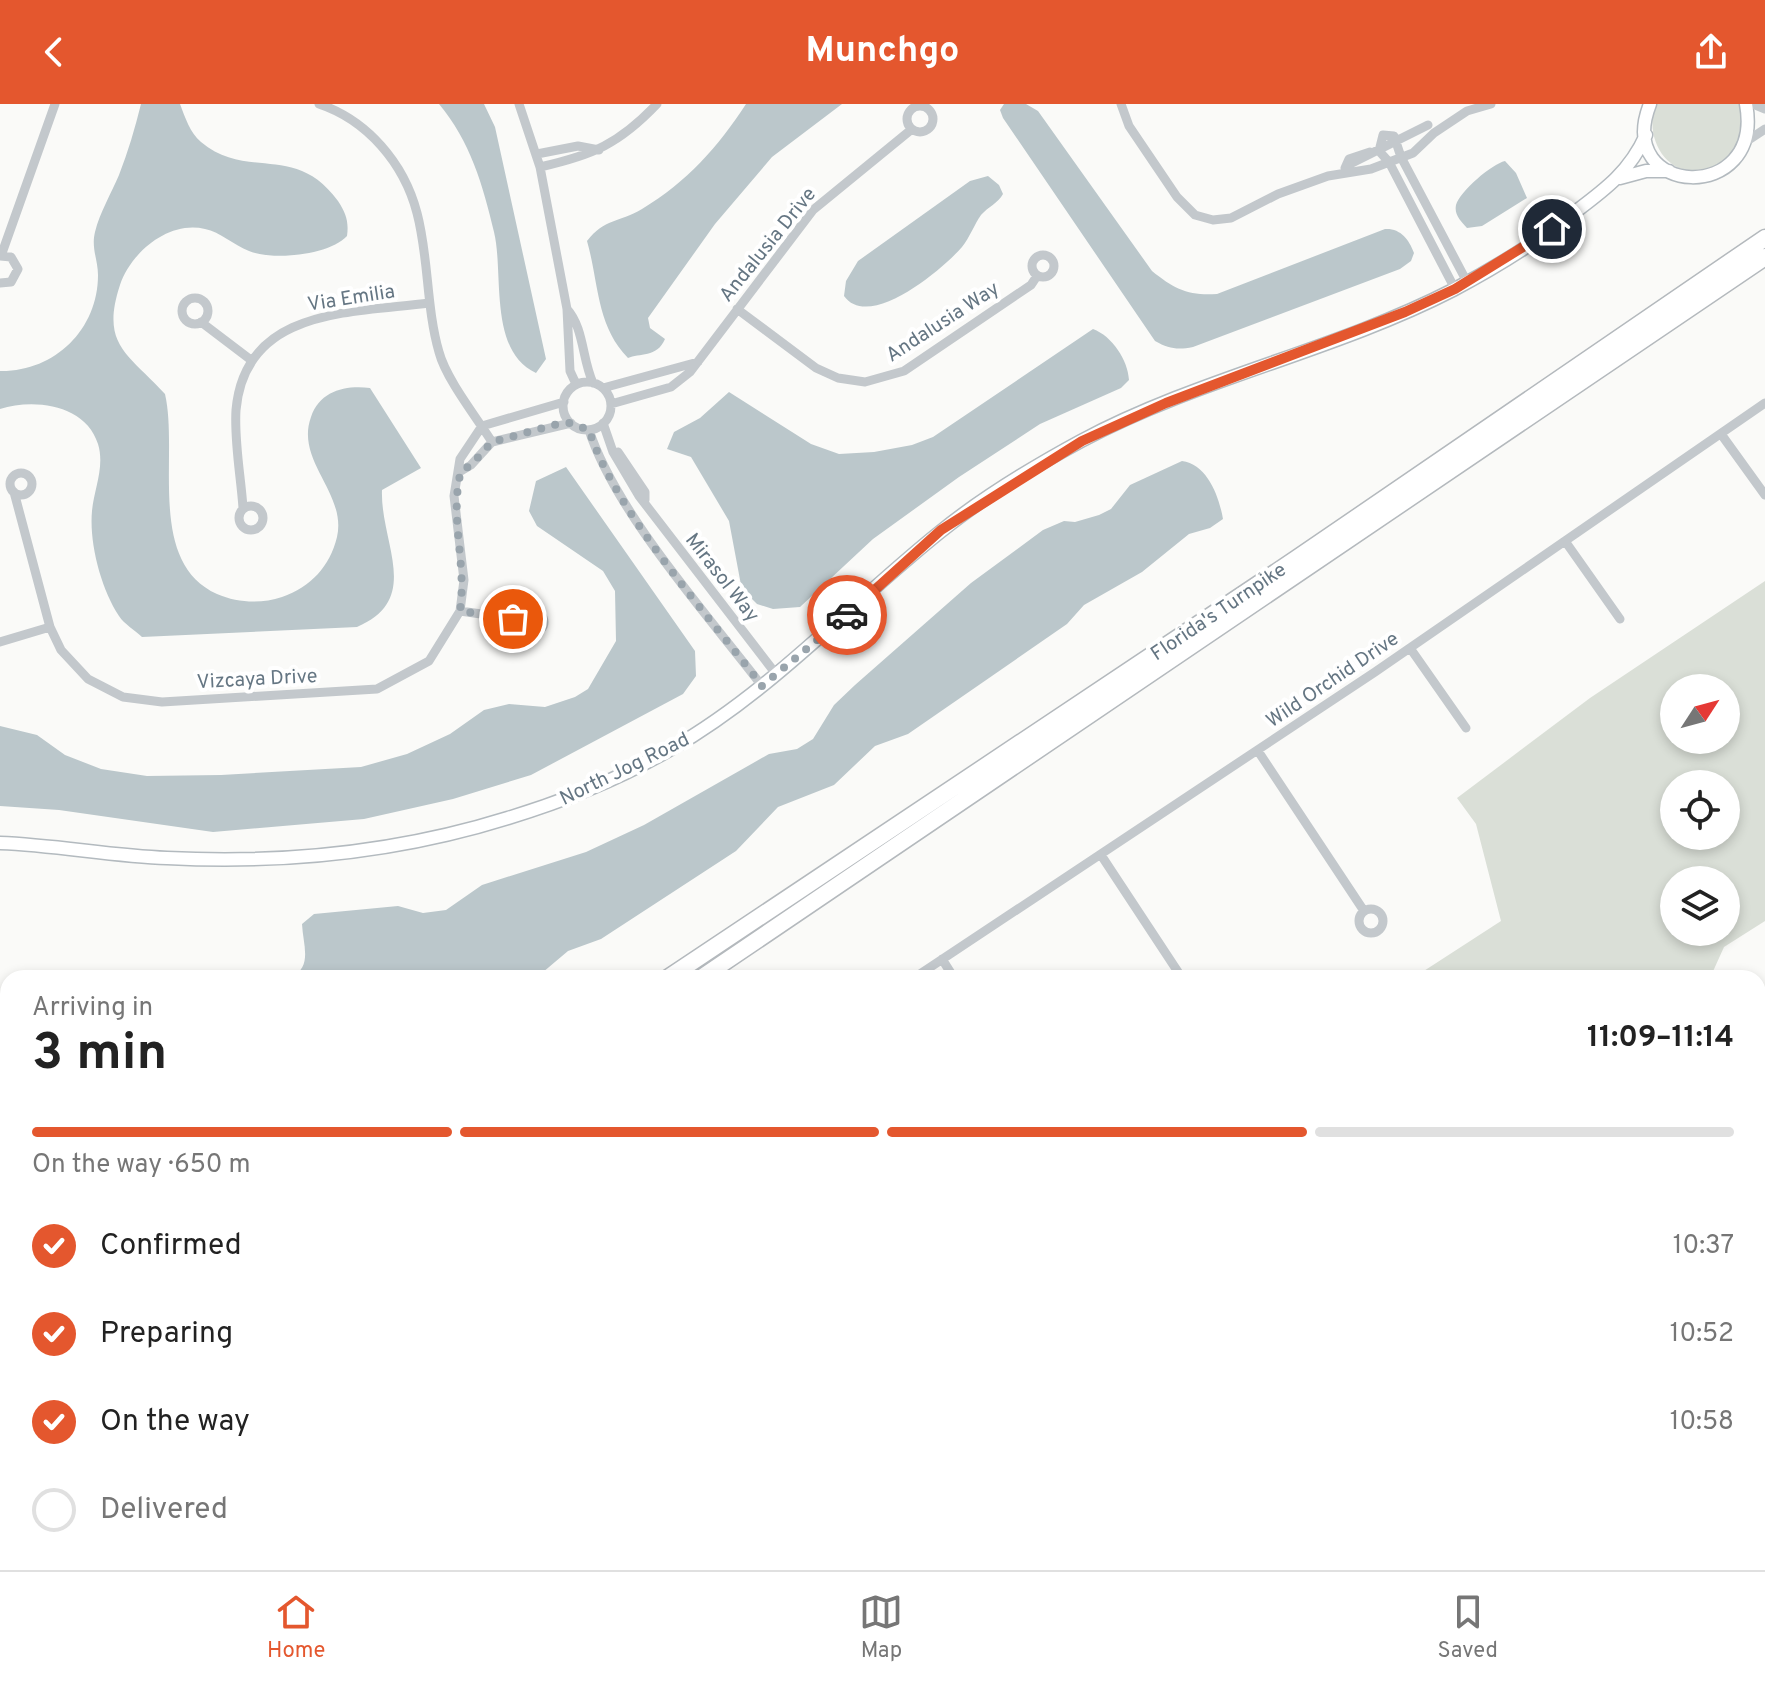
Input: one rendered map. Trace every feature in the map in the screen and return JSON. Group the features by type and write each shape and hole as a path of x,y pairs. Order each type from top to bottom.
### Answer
{"highway":[{"name":"Florida's Turnpike","path":"680,970 1296,559 1765,238"},
{"name":"Florida's Turnpike","path":"713,970 1765,257"}],"street":[{"path":"0,283 11,282 18,269 14,260 1,256 55,104"},
{"path":"319,104 336,110 365,128 389,153 417,212 439,356 492,442"},
{"path":"519,104 540,167 567,309 570,371 576,384"},
{"path":"540,167 590,156 640,122 657,104"},
{"path":"1121,104 1129,126 1177,197 1195,215 1213,220 1231,218 1278,194 1344,170 1402,157 1431,129"},
{"path":"1344,170 1355,155 1378,151 1467,111 1491,104"},
{"path":"1650,104 1646,135 1651,152 1669,171"},
{"path":"1746,104 1750,139 1765,129"},
{"path":"1753,104 1765,109"},
{"name":"Andalusia Drive","path":"611,404 671,387 698,362 813,210 912,129"},
{"name":"North Jog Road","path":"0,843 163,858 280,861 355,854 432,839 509,818 584,792 671,750 762,686 941,530 1082,441 1166,403 1455,289 1552,229 1620,178 1637,155 1646,135"},
{"name":"North Jog Road","path":"1620,178 1646,171 1669,171 1696,180 1724,173 1740,159 1750,139"},
{"path":"1397,142 1467,282"},
{"path":"537,154 578,146 599,150"},
{"path":"1378,151 1389,162 1455,289"},
{"name":"Andalusia Way","path":"737,309 816,368 838,378 865,382 904,371 1031,285 1037,276"},
{"name":"Via Emilia","path":"243,508 236,409 251,360 280,331 316,317 429,303"},
{"path":"567,309 575,318 586,368 593,383"},
{"path":"201,322 251,360"},
{"path":"603,388 698,362"},
{"path":"461,471 471,465 492,442 571,423 589,430 603,423 611,404 603,388 593,383 576,384"},
{"path":"571,423 564,412 564,402 576,384"},
{"path":"482,426 564,402"},
{"name":"Wild Orchid Drive","path":"926,970 1258,751 1765,403"},
{"name":"Mirasol Way","path":"603,423 609,441 636,476 645,500 681,554 776,674"},
{"name":"Vizcaya Drive","path":"14,492 50,627 61,650 88,679 123,697 162,702 377,689 429,661 460,611 464,580 454,496 461,471 460,459 482,426"},
{"name":"Mirasol Way","path":"589,430 597,455 639,523 762,686"},
{"path":"1721,434 1765,495"},
{"path":"1565,541 1620,619"},
{"path":"460,611 523,620"},
{"path":"0,642 50,627"},
{"path":"1410,648 1466,728"},
{"path":"1258,751 1364,911"},
{"path":"1101,855 1177,970"},
{"path":"942,959 949,970"},
{"path":"1137,1570 1156,1570"}],"shaded area":[{"path":"141,104 180,104 191,129 201,142 236,159 305,172 322,183 345,214 347,236 339,243 315,252 286,256 259,254 205,229 191,228 164,235 142,251 125,273 115,306 114,322 122,347 165,394 170,505 173,533 181,558 195,579 217,594 233,599 258,602 292,593 318,574 330,557 337,537 338,521 335,506 310,448 308,433 311,417 320,401 334,392 370,388 421,468 382,490 394,568 393,585 388,601 377,615 357,627 142,637 119,616 98,565 92,524 100,453 92,431 82,420 57,407 28,404 0,409 0,371 20,369 55,356 81,330 90,313 98,275 95,232 122,166"},
{"path":"439,104 484,104 495,127 546,359 536,373 521,362 504,330 497,249 485,197 467,148"},
{"path":"746,104 842,104 772,157 715,224 648,318 650,328 665,339 662,345 653,352 628,358 604,318 587,241 606,224 642,209 687,175 713,149"},
{"path":"1004,104 1026,104 1038,111 1152,271 1182,290 1217,294 1385,229 1403,235 1414,253 1411,261 1400,269 1193,347 1178,349 1165,346 1155,341 1003,118 1000,110"},
{"path":"1656,104 1741,104 1746,127 1730,161 1700,172 1676,167 1667,160 1655,140 1653,116"},
{"path":"1505,161 1516,173 1527,198 1482,226 1467,228 1456,212 1459,199 1477,179"},
{"path":"988,176 999,185 1003,194 981,215 962,247 939,269 887,302 855,305 844,296 846,281 858,261 970,181"},
{"path":"1093,329 1106,337 1122,357 1129,380 1121,388 1040,424 959,477 873,539 800,607 773,609 757,604 749,596 741,585 729,521 691,457 667,449 674,432 700,418 729,392 811,444 839,454 912,445 933,437"},
{"path":"1182,461 1191,463 1210,482 1223,519 1210,528 1189,534 1142,572 1084,605 1067,624 908,734 875,746 834,785 778,807 736,851 601,939 568,951 545,970 300,970 305,947 302,924 314,914 398,906 423,913 446,910 482,885 586,852 644,825 769,754 797,749 813,739 834,705 971,583 1043,530 1064,521 1075,522 1111,509 1130,485"},
{"path":"566,467 695,651 696,676 683,694 531,775 453,799 364,819 213,832 59,810 0,806 0,726 37,735 65,755 101,769 147,776 221,775 361,767 407,754 450,734 484,710 509,704 545,707 575,697 588,689 616,641 615,591 603,571 537,526 529,511 536,481"},
{"path":"1765,581 1765,921 1740,937 1740,866 1660,866 1660,946 1726,946 1714,970 1425,970 1501,921 1476,824 1457,798 1590,698"}],"way so far":[{"path":"513,619 460,611 464,580 454,496 461,471 471,465 492,442 571,423 589,430 597,455 639,523 762,686 847,615"}],"route":[{"path":"847,615 941,530 1082,441 1166,403 1405,312 1455,289 1552,229"}]}
